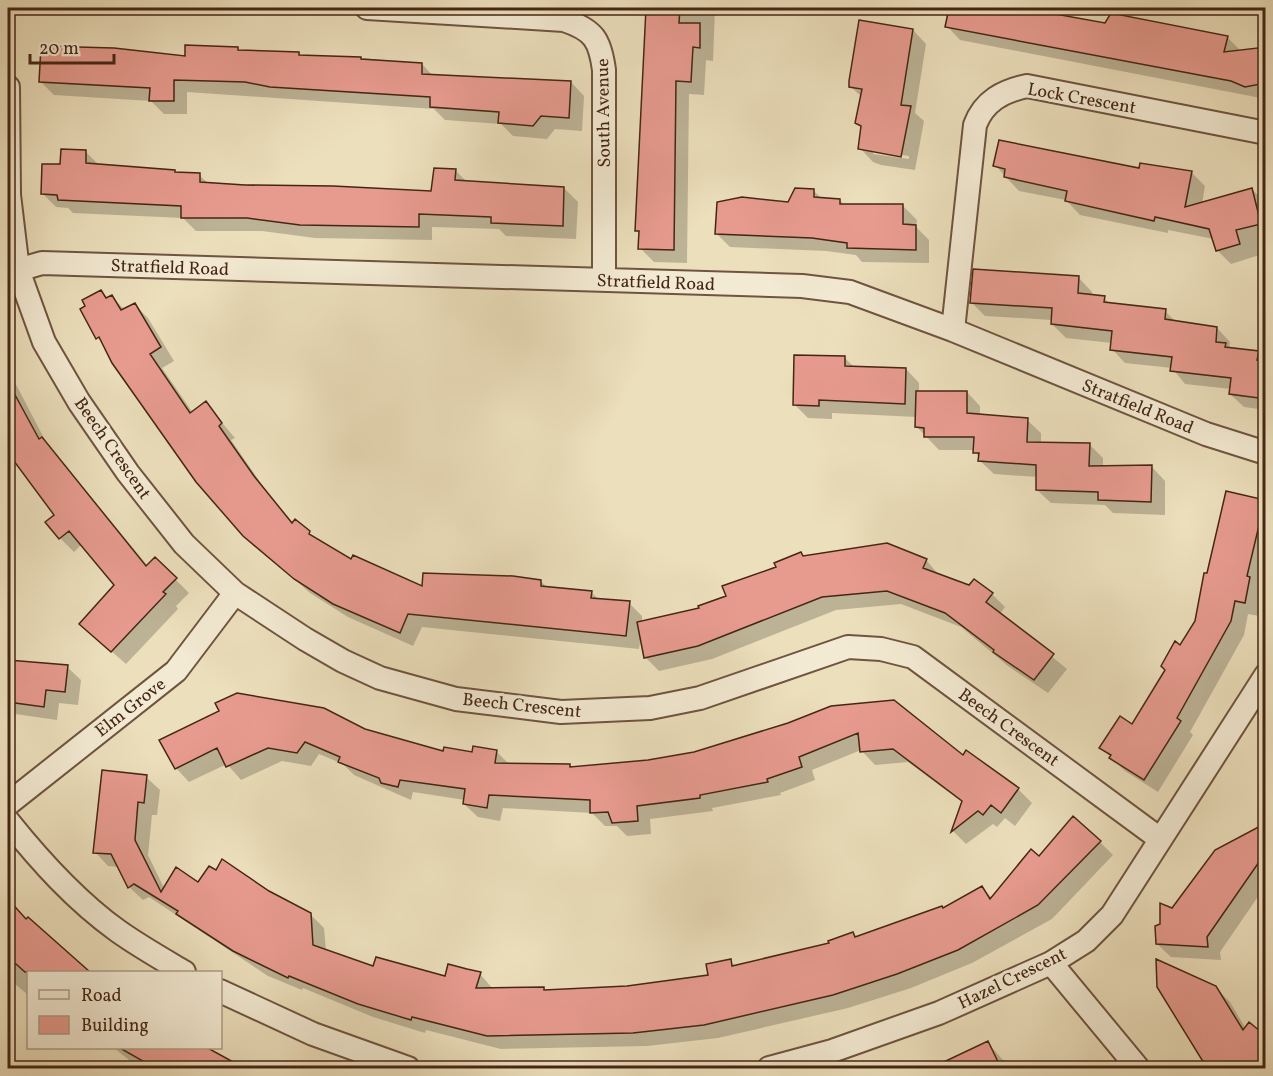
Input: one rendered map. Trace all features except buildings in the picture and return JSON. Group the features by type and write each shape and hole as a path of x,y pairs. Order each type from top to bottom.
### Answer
{"street":[{"name":"South Avenue","path":"367,8 417,9 564,20 580,25 593,34 601,49 604,70 604,280"},
{"name":"Lock Crescent","path":"953,330 975,125 979,114 1005,91 1027,86 1266,133"},
{"name":"Beech Crescent","path":"8,87 9,195 18,270 44,342 79,402 128,473 184,544 235,592 305,639 343,661 380,678 456,699 514,708 606,712 650,708 711,695 848,647 881,649 913,657 1160,839"},
{"name":"Stratfield Road","path":"18,270 42,263 802,286 850,292 953,330 1206,434 1266,453"},
{"name":"Elm Grove","path":"8,804 176,671 235,592"},
{"name":"Hazel Crescent","path":"769,1068 832,1051 939,1013 1051,963 1086,941 1112,915 1160,839 1258,705 1266,675"},
{"path":"8,821 45,867 71,891 118,931 182,971"},
{"path":"1051,963 1138,1068"},
{"path":"222,992 313,1034 408,1068"}]}
